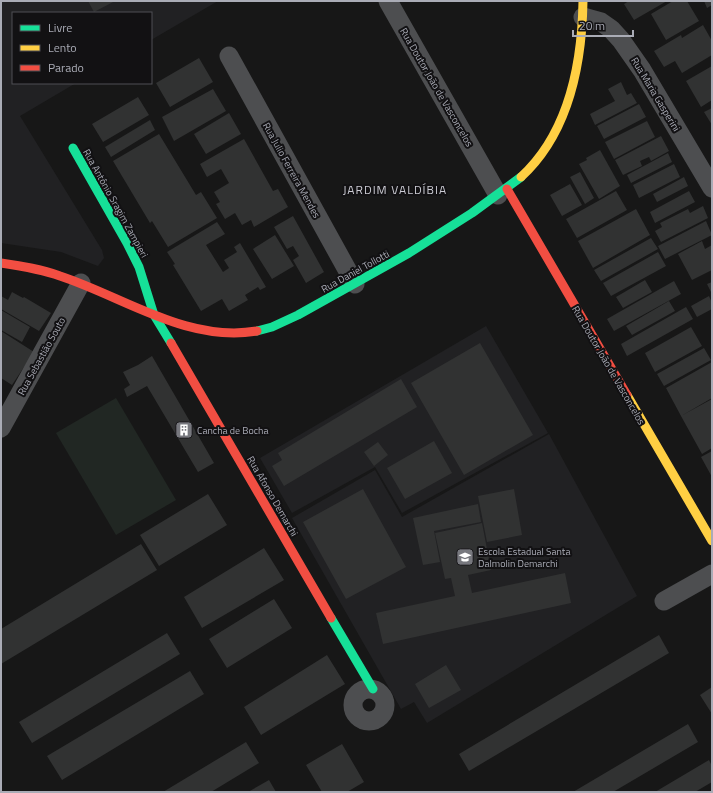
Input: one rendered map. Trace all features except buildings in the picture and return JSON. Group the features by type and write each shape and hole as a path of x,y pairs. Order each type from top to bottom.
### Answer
{"street":[{"name":"Rua Doutor João de Vasconcelos","path":"388,1 712,541"},
{"name":"Rua Daniel Tollotti","path":"1,263 45,270 154,315 183,325 205,330 237,333 264,329 278,325 355,284 436,237 476,211 520,178 540,157 548,144 566,106 576,69 583,9"},
{"name":"Rua Maria Gasperini","path":"583,9 611,29 621,40 642,70 712,188"},
{"name":"Rua Julio Ferreira Mendes","path":"229,56 355,284"},
{"name":"Rua Antônio Sragim Zampieri","path":"73,148 139,267 154,315"},
{"name":"Rua Sebastião Souto","path":"1,428 81,284"},
{"name":"Rua Afonso Demarchi","path":"154,315 373,689"},
{"path":"664,601 712,574"}],"shaded area":[{"path":"1,1 218,1 152,39 152,12 12,12 12,84 74,84 20,116 102,250 104,258 98,266 61,252 1,243"},
{"path":"486,326 548,433 402,513 375,467 292,513 260,458"},
{"path":"116,398 176,500 116,535 56,433"},
{"name":"Escola Estadual Santa Dalmolin Demarchi","path":"549,434 637,596 427,723 414,702 401,709 292,518 375,470 402,517"}],"traffic: fast":[{"path":"73,148 127,243 139,267 154,315 171,343"},
{"path":"257,331 272,327 298,315 409,253 472,213 521,177"},
{"path":"331,618 373,689"}],"traffic: slow":[{"path":"521,177 551,140 570,96 580,49 583,1"},
{"path":"627,395 712,541"}],"traffic: jam":[{"path":"507,189 627,395"},
{"path":"1,263 60,276 156,316 181,324 206,330 231,333 257,331"},
{"path":"171,343 331,618"}],"place":[{"name":"Cancha de Bocha","path":"184,430"},
{"name":"Escola Estadual Santa Dalmolin Demarchi","path":"465,557"}],"district":[{"name":"JARDIM VALDÍBIA","path":"395,190"}]}
